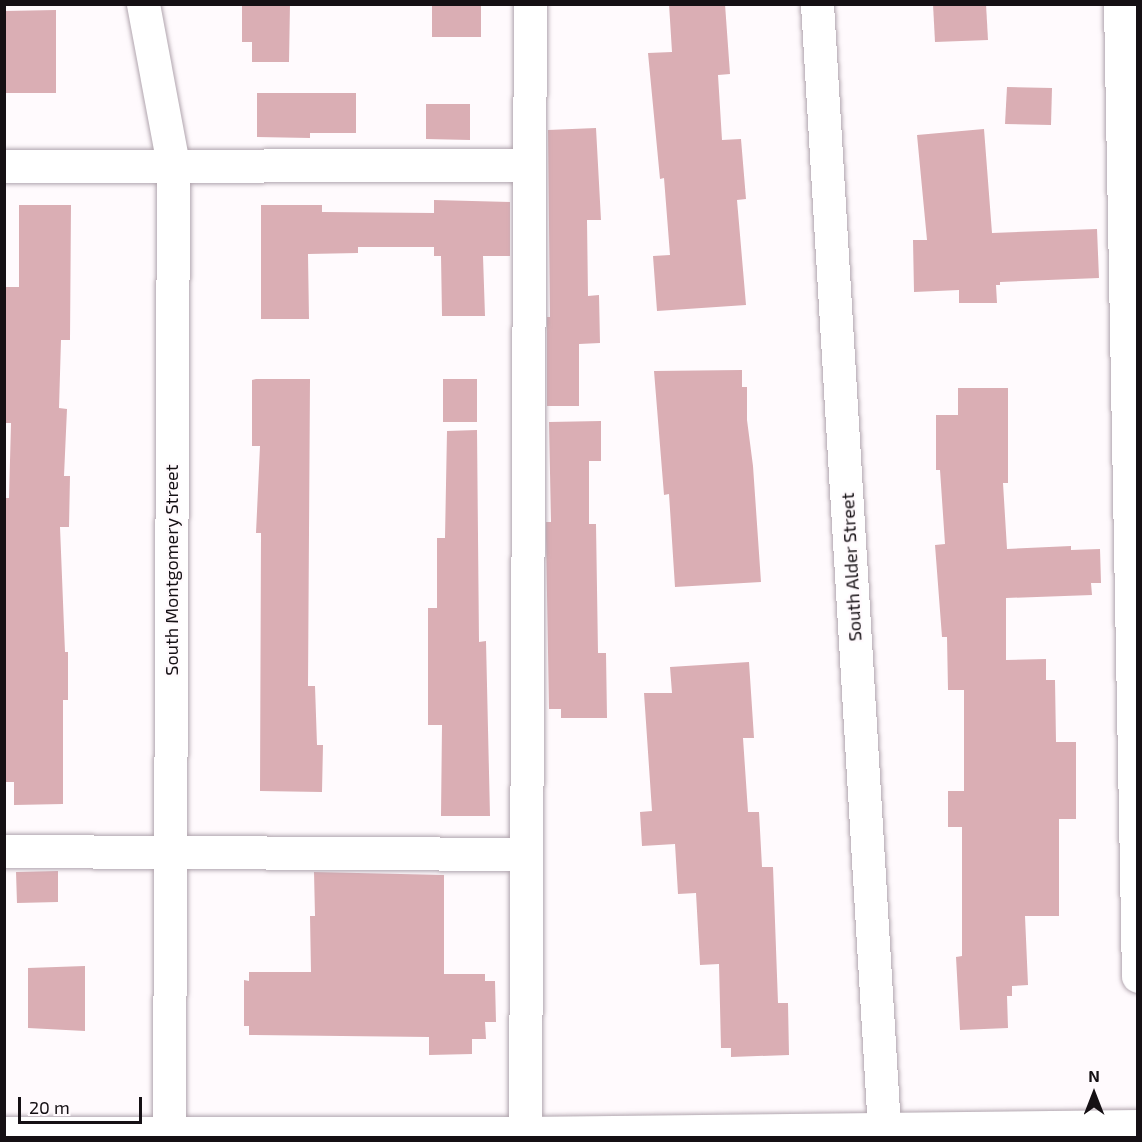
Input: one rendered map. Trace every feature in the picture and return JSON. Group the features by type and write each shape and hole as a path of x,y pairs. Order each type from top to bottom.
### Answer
{"street":[{"name":"South Montgomery Street","path":"143,4 173,165 169,1135"},
{"path":"525,1133 530,4"},
{"name":"South Alder Street","path":"817,4 884,1128"},
{"path":"1120,4 1137,976"},
{"path":"4,166 529,165"},
{"path":"4,851 526,854"},
{"path":"4,1133 483,1135 1137,1126"}],"building":[{"path":"242,4 290,4 289,62 252,62 252,42 242,42"},
{"path":"432,4 481,4 481,37 432,37"},
{"path":"669,4 725,4 730,74 718,75 722,140 741,139 746,199 737,200 746,305 657,311 653,256 670,255 664,178 660,179 648,53 672,52"},
{"path":"933,4 986,4 988,40 935,42"},
{"path":"56,10 56,93 4,93 4,11"},
{"path":"1007,87 1052,88 1051,125 1005,124"},
{"path":"257,93 356,93 356,133 310,133 310,138 257,137"},
{"path":"426,104 470,104 470,140 426,139"},
{"path":"596,128 601,220 587,220 588,296 599,295 600,343 579,344 579,406 547,406 547,317 550,317 548,130"},
{"path":"984,129 992,233 1097,229 1099,278 1000,282 1000,285 996,285 997,303 959,303 959,290 914,292 913,240 927,240 917,135"},
{"path":"434,200 510,202 510,256 483,256 485,316 442,316 441,256 434,256 434,247 358,247 358,253 308,254 309,319 261,319 261,205 322,205 322,212 434,213"},
{"path":"19,205 71,205 70,340 61,340 59,408 67,409 64,476 70,476 69,527 60,527 65,652 68,652 68,700 63,700 63,804 14,805 14,782 4,782 4,498 9,498 11,423 4,423 4,287 19,287"},
{"path":"742,370 742,387 747,387 747,420 753,466 761,582 675,587 669,494 664,495 654,371"},
{"path":"310,379 308,686 315,686 317,745 323,745 322,792 260,791 261,533 256,533 260,446 252,446 252,380"},
{"path":"443,379 477,379 477,422 443,422"},
{"path":"958,388 1008,388 1008,483 1003,483 1007,549 1071,546 1071,550 1100,549 1101,583 1091,583 1092,595 1006,598 1006,660 1046,659 1046,680 1055,680 1056,742 1076,742 1076,819 1059,819 1059,916 1025,916 1028,985 1012,986 1012,996 1007,996 1008,1028 960,1030 956,957 962,956 962,827 948,827 948,791 964,791 964,690 948,690 947,637 942,637 935,545 945,544 940,470 936,470 936,415 958,415"},
{"path":"601,421 601,461 589,461 589,524 596,524 598,653 606,653 607,718 561,718 561,709 549,709 546,522 551,522 549,422"},
{"path":"477,430 479,642 486,641 490,816 441,816 442,725 428,725 428,608 437,608 437,538 445,538 447,431"},
{"path":"749,662 754,738 743,738 748,812 759,812 762,867 773,867 778,1003 788,1003 789,1055 731,1057 731,1048 721,1048 719,964 700,965 696,893 678,894 675,844 642,846 640,812 652,811 644,693 672,693 670,667"},
{"path":"58,871 58,902 17,903 16,872"},
{"path":"314,872 444,875 444,974 485,974 485,981 495,981 496,1022 485,1022 486,1039 472,1039 472,1054 429,1055 429,1037 249,1035 249,1026 244,1026 244,980 249,981 249,972 311,972 310,916 315,916"},
{"path":"85,966 85,1031 28,1028 28,968"}]}
